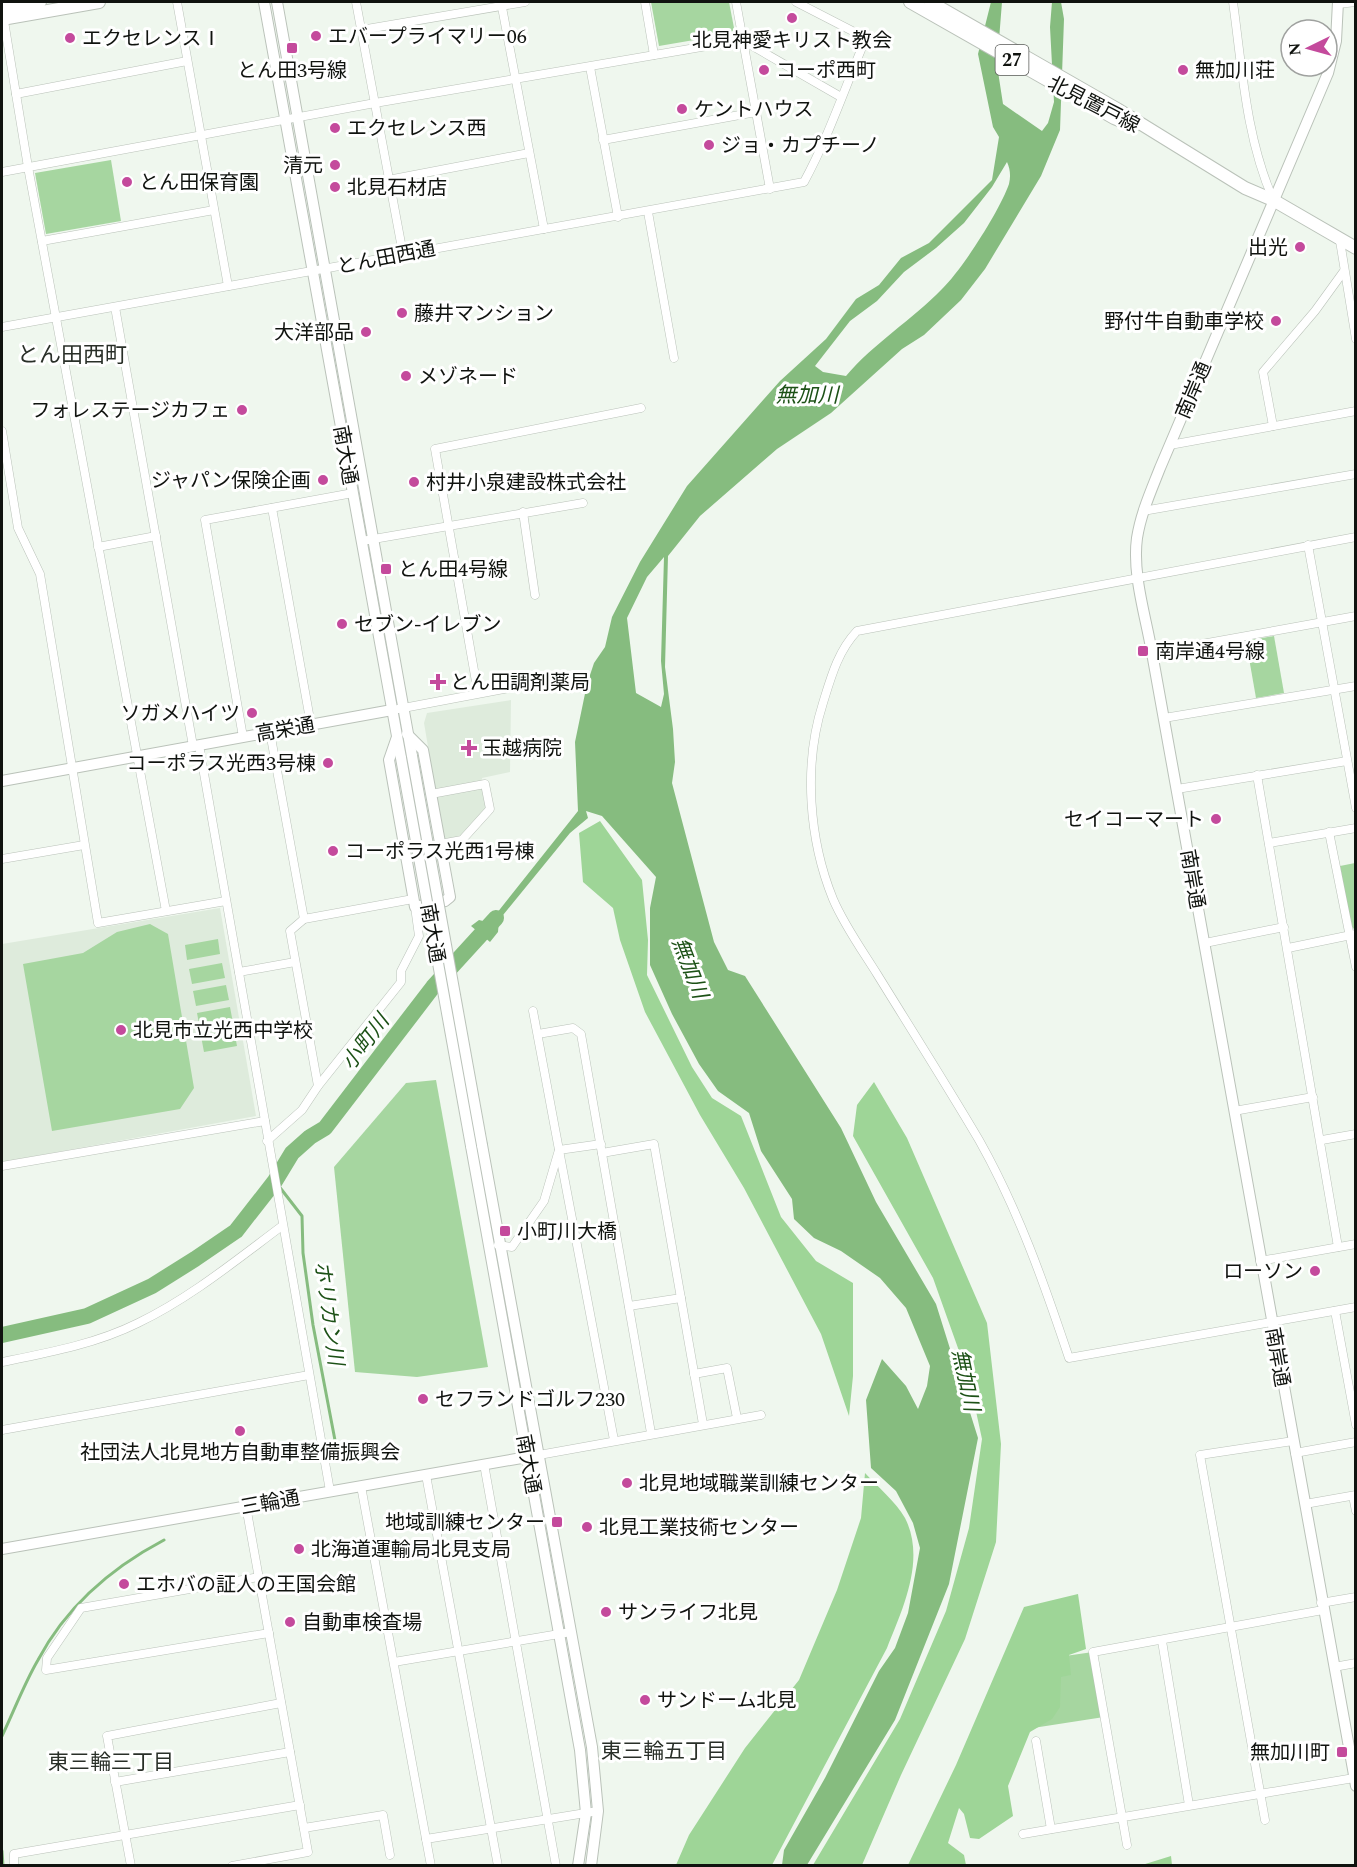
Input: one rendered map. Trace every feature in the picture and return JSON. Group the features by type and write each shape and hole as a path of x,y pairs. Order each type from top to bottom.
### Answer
{"main road":[{"path":"2,13 40,2"},
{"path":"2,13 99,2"},
{"name":"北見置戸線","path":"910,2 1155,134 1245,188 1273,200 1340,241 1356,248"},
{"name":"北見置戸線","path":"930,2 1116,114"}],"street":[{"path":"177,2 228,286"},
{"name":"南大通","path":"264,2 353,493 368,539"},
{"name":"南大通","path":"277,2 325,269 397,709 477,1146 500,1245 592,1747 598,1810 591,1866"},
{"path":"356,2 403,254"},
{"path":"361,30 501,4 525,2"},
{"path":"645,2 654,55"},
{"path":"736,2 771,189"},
{"path":"2,172 375,103 742,40 841,97 866,38 796,2"},
{"path":"1233,2 1249,113 1262,176 1273,200"},
{"path":"1338,3 1356,2"},
{"name":"南岸通","path":"1338,3 1336,41 1328,73 1143,511 1137,540 1139,577 1152,653 1322,1606 1334,1667 1350,1726 1355,1782"},
{"path":"501,4 544,229"},
{"path":"2,13 28,167 166,910"},
{"path":"16,94 187,62"},
{"path":"590,67 618,217"},
{"name":"とん田西通","path":"2,327 804,182 825,143 841,97"},
{"path":"603,140 756,112"},
{"path":"388,180 529,153"},
{"path":"42,241 214,210"},
{"path":"648,212 674,358"},
{"path":"1340,241 1356,339"},
{"path":"1273,426 1263,372 1315,311 1344,271"},
{"path":"115,307 239,972 330,1491"},
{"path":"478,693 435,449 641,408"},
{"path":"1170,445 1356,411"},
{"path":"2,431 18,528 40,574 98,923 226,901"},
{"path":"1143,511 1356,474"},
{"path":"243,737 204,520 353,493"},
{"path":"368,539 583,503"},
{"path":"272,508 312,724"},
{"path":"523,512 536,595"},
{"path":"98,547 156,536"},
{"path":"1356,537 857,631 845,644 816,724 812,759 812,811 818,851 833,900 979,1142 1018,1218 1044,1284 1069,1358 1356,1307"},
{"path":"1308,545 1356,808"},
{"path":"1152,653 1356,616"},
{"path":"1164,718 1356,686"},
{"path":"397,709 509,688"},
{"name":"高栄通","path":"2,780 397,709"},
{"path":"270,732 304,919"},
{"path":"267,1141 302,1110 318,1086 401,982 401,971 419,936 414,903 388,760 402,735 423,750 450,897 445,902 414,903 304,919 290,931 318,1086"},
{"path":"1345,749 1356,748"},
{"path":"1177,789 1347,761"},
{"path":"1257,775 1322,1140 1338,1247"},
{"path":"431,794 486,784 490,809 462,840 440,844"},
{"path":"1269,843 1356,828"},
{"path":"1329,832 1352,934 1356,967"},
{"path":"2,859 84,845"},
{"path":"1205,943 1284,927"},
{"path":"1288,948 1352,934"},
{"path":"239,972 295,962"},
{"path":"533,1011 614,1440"},
{"path":"538,1034 573,1028 581,1034 651,1433"},
{"path":"1234,1111 1313,1097"},
{"path":"2,1166 265,1121"},
{"path":"1322,1140 1356,1134"},
{"path":"559,1150 601,1143"},
{"path":"602,1153 654,1144 703,1424"},
{"name":"南大通","path":"477,1146 488,1246 580,1750 586,1813 578,1866"},
{"path":"488,1246 512,1247 530,1225 544,1201 559,1150"},
{"path":"2,1362 60,1350 136,1324 198,1290 282,1226"},
{"path":"1260,1262 1356,1244"},
{"path":"629,1306 681,1298"},
{"path":"1335,1311 1351,1378 1356,1425"},
{"path":"694,1374 727,1368 737,1418"},
{"path":"2,1430 309,1375"},
{"path":"539,1455 761,1415"},
{"path":"1265,1820 1200,1455 1293,1441"},
{"path":"1295,1453 1356,1442"},
{"name":"三輪通","path":"2,1549 539,1455"},
{"path":"484,1464 549,1819 555,1866"},
{"path":"426,1475 498,1866"},
{"path":"361,1486 431,1866"},
{"path":"1305,1504 1354,1495 1356,1511"},
{"path":"232,1866 308,1852 246,1506"},
{"path":"259,1577 81,1608 47,1658 46,1671 269,1633"},
{"path":"1127,1845 1093,1652 1231,1628 1356,1597"},
{"path":"394,1662 460,1653 571,1632"},
{"path":"1162,1641 1190,1805"},
{"path":"1334,1667 1356,1663"},
{"path":"131,1866 107,1736 281,1703"},
{"path":"1036,1742 1051,1829"},
{"path":"115,1782 290,1752"},
{"path":"1023,1834 1260,1793 1355,1782"},
{"path":"14,1866 14,1854 300,1805"},
{"path":"426,1839 598,1810"},
{"path":"304,1828 383,1815 390,1855"}],"shaded area":[{"path":"651,2 729,2 735,33 659,46"},
{"path":"111,160 121,221 46,234 35,173"},
{"path":"1274,636 1284,693 1256,698 1246,641"},
{"name":"玉越病院","path":"511,700 510,772 482,778 486,809 461,838 444,841 424,723 427,713"},
{"path":"600,821 642,880 648,940 647,975 692,1067 712,1098 741,1116 781,1217 816,1261 853,1283 853,1376 849,1416 821,1334 744,1188 700,1115 645,1012 620,940 613,908 583,882 579,833"},
{"path":"1355,863 1355,930 1351,926 1340,866"},
{"name":"北見市立光西中学校","path":"220,908 256,1116 2,1162 2,944"},
{"path":"150,924 168,934 194,1088 180,1109 52,1131 23,964 83,953 117,932"},
{"path":"218,939 220,954 187,960 185,945"},
{"path":"222,963 225,978 192,984 189,969"},
{"path":"226,985 229,1000 196,1006 193,991"},
{"path":"230,1007 233,1023 200,1029 197,1013"},
{"path":"234,1030 237,1046 204,1052 201,1036"},
{"path":"436,1080 488,1367 417,1377 355,1372 334,1167 406,1083"},
{"path":"874,1082 907,1138 987,1323 1001,1444 996,1542 965,1639 901,1775 862,1865 813,1865 900,1719 946,1611 969,1528 982,1439 969,1379 933,1278 853,1136 857,1105"},
{"path":"865,1473 892,1500 905,1518 911,1534 913,1567 910,1583 900,1617 887,1648 772,1865 676,1865 689,1835 745,1748 799,1680 837,1590 861,1518"},
{"path":"1078,1594 1086,1649 1069,1655 1071,1675 1061,1677 1060,1707 1052,1719 1030,1732 1008,1786 1013,1816 979,1839 970,1838 964,1814 959,1808 948,1843 964,1855 966,1865 908,1865 956,1765 1024,1607"},
{"path":"1093,1652 1104,1717 1033,1728 1051,1658"},
{"path":"1171,1856 1172,1865 1142,1865"}],"water":[{"name":"無加川","path":"991,2 1002,2 997,65 1003,104 1042,131 1048,123 1054,102 1050,27 1052,2 1061,2 1064,19 1060,130 1041,176 985,269 961,300 924,335 902,349 831,413 777,449 700,516 668,556 665,667 675,762 672,783 714,942 728,970 745,976 841,1128 876,1202 936,1304 978,1438 949,1584 895,1720 807,1865 782,1865 784,1850 825,1778 879,1671 895,1648 908,1613 920,1548 913,1523 896,1491 871,1468 866,1400 882,1359 906,1386 918,1409 927,1386 930,1366 906,1308 880,1278 841,1251 814,1238 794,1219 792,1199 761,1151 749,1113 718,1091 699,1064 672,1014 650,965 650,908 656,877 602,816 586,811 588,818 570,833 499,920 498,932 490,942 471,926 479,920 487,922 493,918 578,811 575,742 587,684 594,663 605,647 612,617 640,562 687,486 780,381 826,339 856,299 879,285 901,258 929,243 992,180 999,137 993,127 978,54","holes":["1007,162 1010,172 1009,184 998,209 970,254 942,289 846,376 823,372 815,366 850,321 877,301 904,272 964,223 992,187","664,557 661,661 664,694 661,707 636,693 627,618 647,577"]}],"waterway":[{"name":"小町川","path":"2,1335 87,1316 152,1286 236,1231 275,1181 292,1153 310,1137 325,1128 433,987 496,918"},
{"name":"ホリカン川","path":"278,1185 302,1216 303,1253 313,1325 338,1456"},
{"name":"ホリカン川","path":"2,1736 33,1669 49,1641 76,1606 108,1576 164,1540"},
{"name":"ホリカン川","path":"2,1851 3,1866"}],"place":[{"name":"北見神愛キリスト教会","path":"792,18"},
{"name":"エバープライマリー06","path":"316,36"},
{"name":"エクセレンスⅠ","path":"70,38"},
{"name":"とん田3号線","path":"292,48"},
{"name":"コーポ西町","path":"764,70"},
{"name":"無加川荘","path":"1183,70"},
{"name":"ケントハウス","path":"682,109"},
{"name":"エクセレンス西","path":"335,128"},
{"name":"ジョ・カプチーノ","path":"709,145"},
{"name":"清元","path":"335,165"},
{"name":"とん田保育園","path":"127,182"},
{"name":"北見石材店","path":"335,187"},
{"name":"出光","path":"1300,247"},
{"name":"藤井マンション","path":"402,313"},
{"name":"野付牛自動車学校","path":"1276,321"},
{"name":"大洋部品","path":"366,332"},
{"name":"メゾネード","path":"406,376"},
{"name":"フォレステージカフェ","path":"242,410"},
{"name":"ジャパン保険企画","path":"323,480"},
{"name":"村井小泉建設株式会社","path":"414,482"},
{"name":"とん田4号線","path":"386,569"},
{"name":"セブン-イレブン","path":"342,624"},
{"name":"南岸通4号線","path":"1143,651"},
{"name":"とん田調剤薬局","path":"438,682"},
{"name":"ソガメハイツ","path":"252,713"},
{"name":"玉越病院","path":"469,748"},
{"name":"コーポラス光西3号棟","path":"328,763"},
{"name":"セイコーマート","path":"1216,819"},
{"name":"コーポラス光西1号棟","path":"333,851"},
{"name":"北見市立光西中学校","path":"121,1030"},
{"name":"小町川大橋","path":"505,1231"},
{"name":"ローソン","path":"1315,1271"},
{"name":"セフランドゴルフ230","path":"423,1399"},
{"name":"社団法人北見地方自動車整備振興会","path":"240,1431"},
{"name":"北見地域職業訓練センター","path":"627,1483"},
{"name":"地域訓練センター","path":"557,1522"},
{"name":"北見工業技術センター","path":"587,1527"},
{"name":"北海道運輸局北見支局","path":"299,1549"},
{"name":"エホバの証人の王国会館","path":"124,1584"},
{"name":"サンライフ北見","path":"606,1612"},
{"name":"自動車検査場","path":"290,1622"},
{"name":"サンドーム北見","path":"645,1700"},
{"name":"無加川町","path":"1342,1752"}],"district":[{"name":"とん田西町","path":"72,354"},
{"name":"東三輪五丁目","path":"664,1751"},
{"name":"東三輪三丁目","path":"111,1762"}]}
